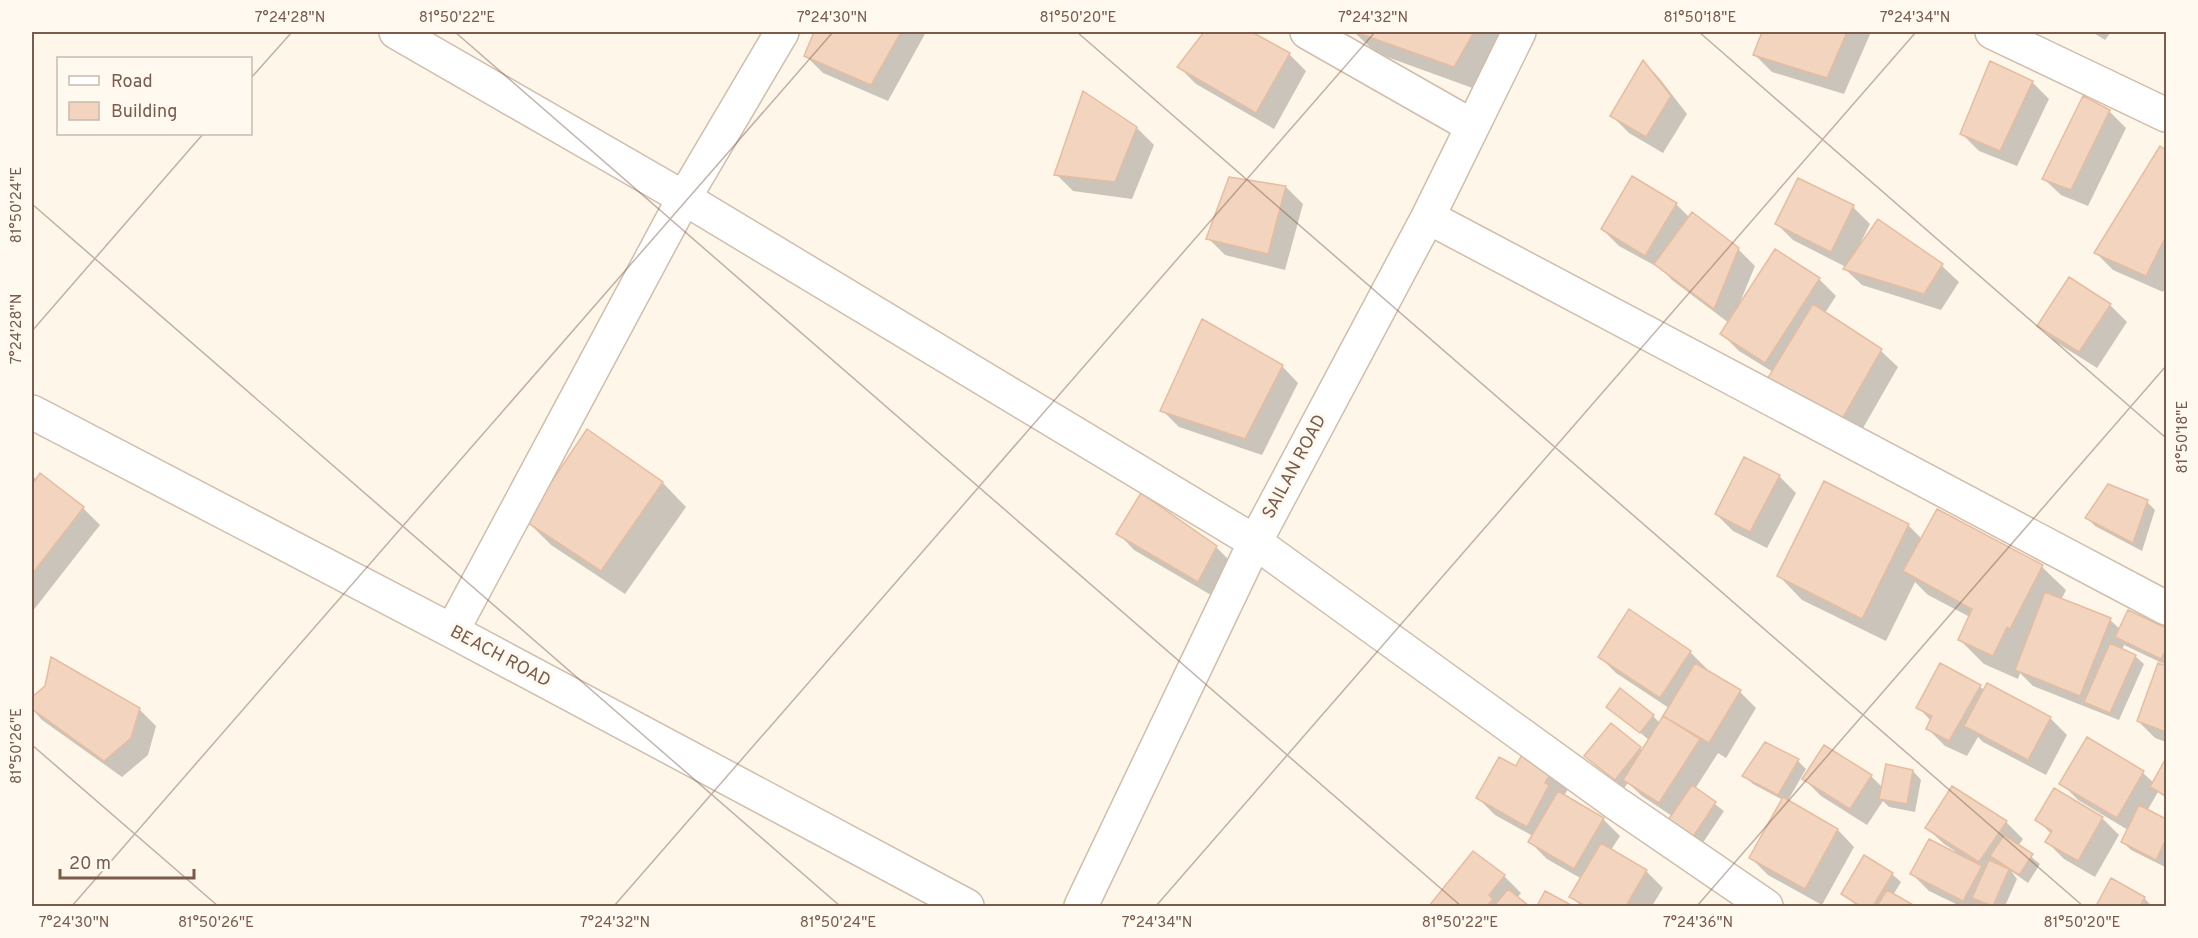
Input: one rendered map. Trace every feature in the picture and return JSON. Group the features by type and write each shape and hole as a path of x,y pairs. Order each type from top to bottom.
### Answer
{"street":[{"path":"396,32 684,198 1256,542 1617,804 1766,906"},
{"path":"452,632 684,198 782,32"},
{"path":"1307,32 1472,126"},
{"name":"SAILAN ROAD","path":"1081,906 1256,542 1428,217 1519,32"},
{"path":"1992,32 2166,115"},
{"path":"1428,217 2166,608"},
{"name":"BEACH ROAD","path":"32,412 967,906"}],"building":[{"path":"814,32 901,32 871,85 804,56"},
{"path":"1204,32 1252,32 1290,53 1256,113 1177,67"},
{"path":"1355,32 1474,32 1454,67"},
{"path":"1762,32 1847,32 1827,78 1753,55"},
{"path":"1643,60 1671,96 1646,137 1610,116"},
{"path":"1990,61 2033,81 2000,151 1960,134"},
{"path":"1083,91 1137,127 1115,182 1054,175"},
{"path":"2083,96 2110,110 2071,190 2042,179"},
{"path":"2160,146 2166,150 2166,236 2146,276 2094,253"},
{"path":"1632,176 1677,203 1645,256 1601,229"},
{"path":"1229,177 1286,186 1268,254 1206,239"},
{"path":"1798,178 1854,205 1831,252 1775,224"},
{"path":"1692,212 1739,248 1714,309 1654,264"},
{"path":"1878,219 1943,264 1924,294 1843,269"},
{"path":"1775,249 1820,278 1765,363 1720,334"},
{"path":"2069,277 2111,304 2079,352 2037,326"},
{"path":"1813,304 1882,349 1838,426 1763,386"},
{"path":"1202,319 1283,365 1245,439 1160,411"},
{"path":"587,429 663,482 601,571 525,521"},
{"path":"1744,457 1780,475 1750,532 1715,514"},
{"path":"40,473 84,507 32,574 32,485"},
{"path":"1824,481 1909,524 1862,619 1777,576"},
{"path":"2108,484 2148,500 2133,543 2085,518"},
{"path":"1141,493 1217,546 1198,582 1116,534"},
{"path":"1937,509 2043,565 2010,629 2007,627 1993,656 1958,640 1972,609 1903,571"},
{"path":"2045,592 2111,618 2080,696 2015,670"},
{"path":"1629,609 1691,651 1660,698 1598,657"},
{"path":"2128,610 2166,628 2166,649 2161,659 2115,637"},
{"path":"2110,643 2136,655 2110,713 2084,702"},
{"path":"51,657 140,708 131,738 104,761 32,709 32,697 45,686"},
{"path":"1695,663 1741,690 1709,743 1663,716"},
{"path":"1940,663 1981,685 1949,741 1926,729 1932,716 1916,708"},
{"path":"2158,663 2166,666 2166,732 2137,721"},
{"path":"1987,683 2051,717 2028,760 1964,726"},
{"path":"1620,688 1654,715 1640,733 1606,707"},
{"path":"1663,716 1700,739 1659,803 1623,780"},
{"path":"1611,723 1641,747 1615,780 1584,756"},
{"path":"2087,737 2144,771 2117,818 2059,784"},
{"path":"1765,742 1799,759 1778,795 1742,776"},
{"path":"1824,745 1872,775 1850,809 1802,779"},
{"path":"1526,747 1556,764 1545,783 1549,785 1527,827 1476,798 1499,757 1516,766"},
{"path":"2166,758 2166,796 2150,787"},
{"path":"1886,764 1913,770 1907,804 1879,799"},
{"path":"1692,785 1716,802 1691,840 1666,823"},
{"path":"1952,786 2007,821 1979,862 1925,828"},
{"path":"2054,788 2103,817 2078,861 2045,842 2052,831 2035,820"},
{"path":"1558,791 1604,818 1574,869 1528,842"},
{"path":"1783,797 1838,829 1805,889 1749,858"},
{"path":"2139,805 2166,819 2166,839 2156,860 2121,842"},
{"path":"2004,835 2033,854 2019,875 1990,856"},
{"path":"1929,839 1982,866 1963,901 1910,874"},
{"path":"1601,843 1647,870 1626,906 1586,906 1569,897"},
{"path":"1473,851 1505,875 1489,895 1493,899 1487,906 1429,906"},
{"path":"1864,855 1893,873 1873,906 1860,906 1841,894"},
{"path":"1989,860 2009,869 1993,906 1972,898"},
{"path":"2111,878 2145,897 2140,906 2096,906"},
{"path":"1508,889 1529,906 1494,906"},
{"path":"1887,890 1915,906 1877,906"},
{"path":"1545,891 1573,906 1537,906"}]}
